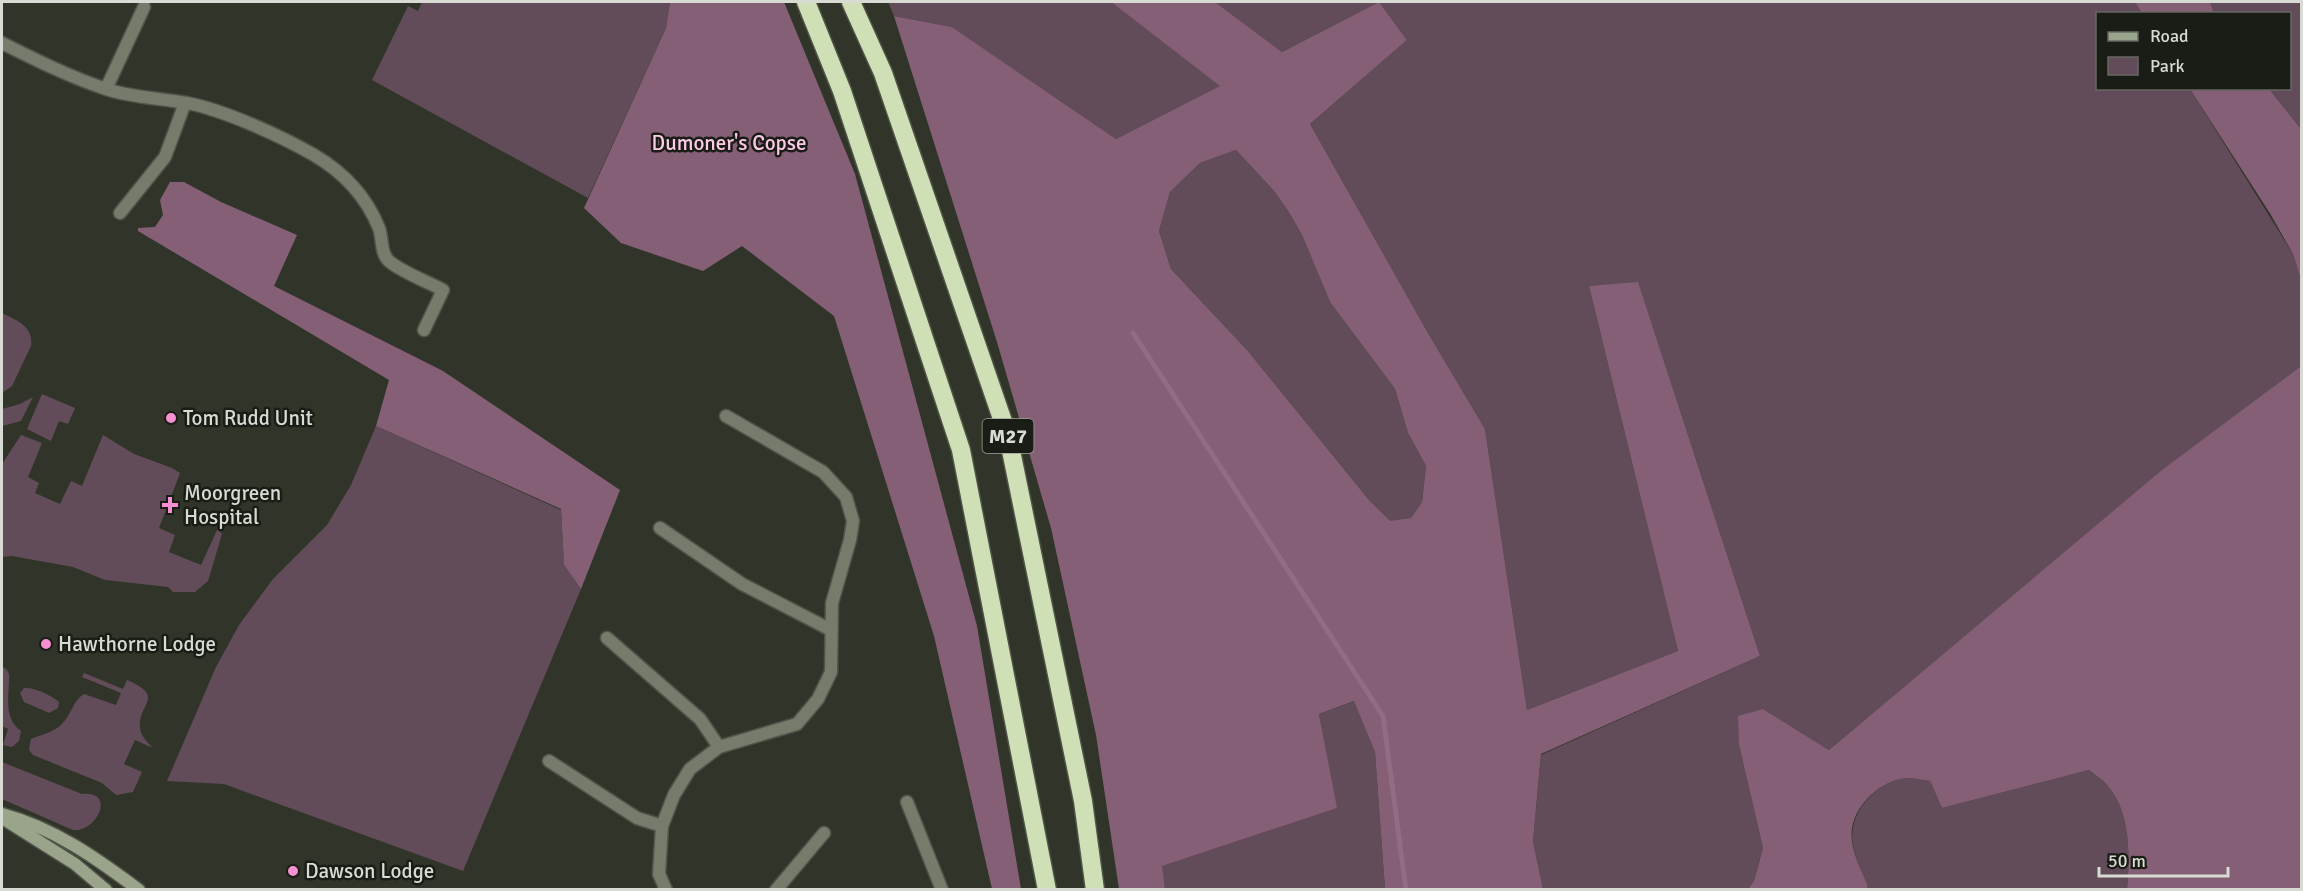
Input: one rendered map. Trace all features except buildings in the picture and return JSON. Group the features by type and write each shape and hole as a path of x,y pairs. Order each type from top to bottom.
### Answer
{"highway":[{"name":"M27","path":"806,2 842,91 961,450 1047,890"},
{"name":"M27","path":"851,2 883,73 1008,436 1083,801 1095,890"}],"main road":[{"path":"2,816 75,864 106,890"},
{"path":"2,816 26,821 84,850 139,890"}],"street":[{"path":"106,89 144,7"},
{"path":"2,43 106,89 133,97 185,103 211,110 286,140 332,166 369,205 380,231 384,253 390,262 443,290 424,330"},
{"path":"120,213 165,158 185,103"},
{"path":"666,890 659,874 662,826 674,795 690,769 719,747 797,724 818,699 831,672 832,603 850,540 853,521 846,497 823,472 726,416"},
{"path":"660,528 742,584 831,630"},
{"path":"608,638 700,719 719,747"},
{"path":"549,760 637,818 662,826"},
{"path":"907,802 942,890"},
{"path":"776,890 824,833"}],"green space":[{"path":"422,2 670,2 666,28 588,198 372,80 408,6 418,11"},
{"name":"Dumoner's Copse","path":"670,2 784,2 855,174 977,626 1021,889 992,889 934,636 834,316 742,246 703,271 621,243 584,208 666,28"},
{"path":"888,2 1111,2 1221,86 1116,139 952,27 894,16"},
{"path":"1111,2 1215,2 1282,52 1379,2 1407,40 1310,124 1485,429 1527,710 1678,651 1589,286 1638,282 1760,656 1541,754 1533,841 1543,889 1385,889 1375,752 1354,701 1319,714 1337,808 1162,866 1165,889 1119,889 1096,735 1051,528 997,342 894,16 952,27 1116,139 1220,86","holes":["1236,150 1275,192 1302,235 1330,302 1395,389 1408,433 1426,466 1422,502 1411,518 1390,521 1369,500 1247,350 1171,269 1159,231 1170,192 1200,163"]},
{"path":"1215,2 1379,2 1282,52"},
{"path":"1379,2 2135,2 2141,12 2096,12 2096,90 2191,90 2293,254 2301,280 2301,366 2162,471 1829,750 1763,709 1739,745 1763,848 1754,881 1748,889 1543,889 1533,841 1541,755 1760,656 1638,283 1589,286 1678,651 1527,710 1485,429 1310,124 1407,40"},
{"path":"2135,2 2210,2 2214,12 2141,12"},
{"path":"2210,2 2301,2 2301,129 2270,90 2291,90 2291,12 2214,12"},
{"path":"2191,90 2270,90 2301,129 2301,280 2293,254 2271,215"},
{"path":"1236,150 1275,192 1290,214 1302,235 1330,302 1395,389 1408,433 1426,466 1422,502 1411,518 1390,522 1369,500 1247,350 1171,269 1159,231 1170,192 1200,163"},
{"path":"170,182 184,182 221,202 297,235 274,286 443,371 620,490 581,589 564,565 561,509 376,426 389,380 138,231 138,228 155,227 163,215 160,200"},
{"path":"2,313 27,329 30,333 31,346 12,386 2,393"},
{"path":"2301,366 2301,889 2127,889 2129,863 2127,835 2121,808 2107,785 2089,770 1942,808 1930,781 1910,778 1888,783 1864,802 1854,819 1852,828 1852,843 1868,886 1866,889 1748,889 1754,881 1763,848 1739,745 1738,716 1763,709 1829,750 2162,470"},
{"path":"42,394 75,408 68,424 59,421 51,441 27,429"},
{"path":"33,397 21,421 2,426 2,409 20,404"},
{"path":"376,426 561,510 564,565 581,589 463,871 224,784 167,781 216,667 239,625 273,579 327,525 351,485"},
{"path":"21,435 42,443 28,477 39,483 35,493 60,504 71,481 82,486 103,435 134,454 180,473 159,528 175,535 169,552 201,565 218,528 222,534 208,581 195,592 173,592 168,587 105,580 73,567 12,556 2,557 2,464"},
{"path":"2,666 9,674 8,705 11,719 21,731 19,741 12,747 3,745 8,729 2,726"},
{"path":"84,673 123,689 127,680 139,686 148,696 140,720 140,728 143,736 153,748 135,740 124,764 142,772 133,792 116,795 102,783 33,755 29,750 31,739 61,725 77,700 84,694 116,705 121,693 82,677"},
{"path":"24,688 37,690 52,697 59,702 58,708 49,713 24,702 20,693"},
{"path":"1355,701 1375,752 1385,889 1165,889 1161,866 1336,808 1319,714"},
{"path":"2,762 82,794 92,794 101,804 100,811 90,825 73,830 2,799"},
{"path":"2089,770 2107,785 2121,808 2127,835 2129,863 2127,889 1866,889 1868,886 1854,850 1853,828 1859,810 1865,802 1888,783 1907,778 1930,781 1942,808"}],"waterway":[{"path":"1133,333 1383,716 1406,890"}],"place":[{"name":"Tom Rudd Unit","path":"171,418"},
{"name":"Moorgreen Hospital","path":"170,505"},
{"name":"Hawthorne Lodge","path":"46,644"},
{"name":"Dawson Lodge","path":"293,871"}]}
